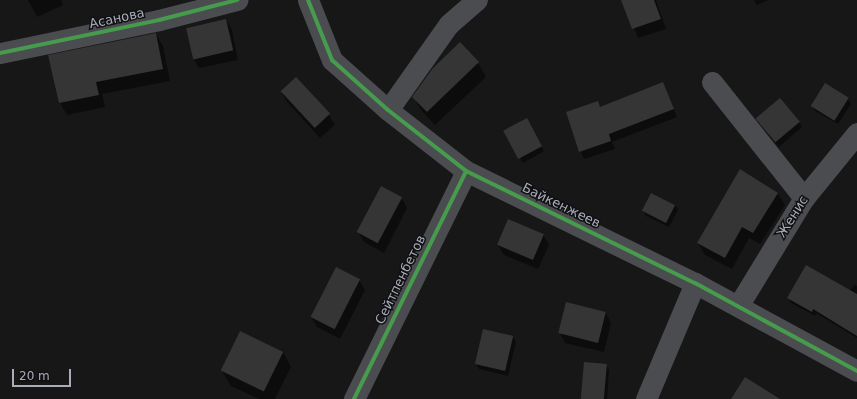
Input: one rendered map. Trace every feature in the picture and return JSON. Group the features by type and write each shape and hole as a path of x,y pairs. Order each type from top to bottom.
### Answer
{"street":[{"name":"Асанова","path":"1,51 159,20 237,0"},
{"name":"Байкенжеев","path":"308,0 332,60 388,110 466,170 695,283 857,371"},
{"path":"388,110 449,24 477,0"},
{"path":"712,82 804,198"},
{"name":"Женис","path":"738,306 804,198 857,133"},
{"name":"Сейтпенбетов","path":"354,399 466,170"},
{"path":"646,399 695,283"}],"building":[{"path":"621,0 654,0 661,19 632,29"},
{"path":"226,19 233,50 193,59 186,28"},
{"path":"156,33 163,69 96,82 99,95 59,103 48,55"},
{"path":"460,42 479,62 427,112 412,97 433,68"},
{"path":"296,77 330,114 315,128 281,91"},
{"path":"663,82 674,109 609,134 611,141 579,152 566,112 598,101 600,107"},
{"path":"825,83 849,98 834,121 811,106"},
{"path":"780,98 800,122 775,142 755,119"},
{"path":"527,118 542,146 518,159 503,131"},
{"path":"740,169 778,193 753,233 742,227 725,258 697,243"},
{"path":"381,186 402,197 378,243 357,232"},
{"path":"651,193 675,205 666,223 642,211"},
{"path":"508,219 544,234 533,260 497,245"},
{"path":"806,265 857,294 857,336 813,309 812,312 787,298"},
{"path":"336,267 360,279 335,329 311,317"},
{"path":"566,302 606,312 598,343 558,333"},
{"path":"483,329 513,336 505,371 475,364"},
{"path":"240,331 283,352 264,392 221,371"},
{"path":"584,362 607,364 604,399 581,399"},
{"path":"745,377 780,399 731,399"}],"cycle path":[{"path":"0,53 159,20 237,0"},
{"path":"308,0 332,60 388,110 466,171 695,283 857,371"},
{"path":"354,399 466,171"}]}
